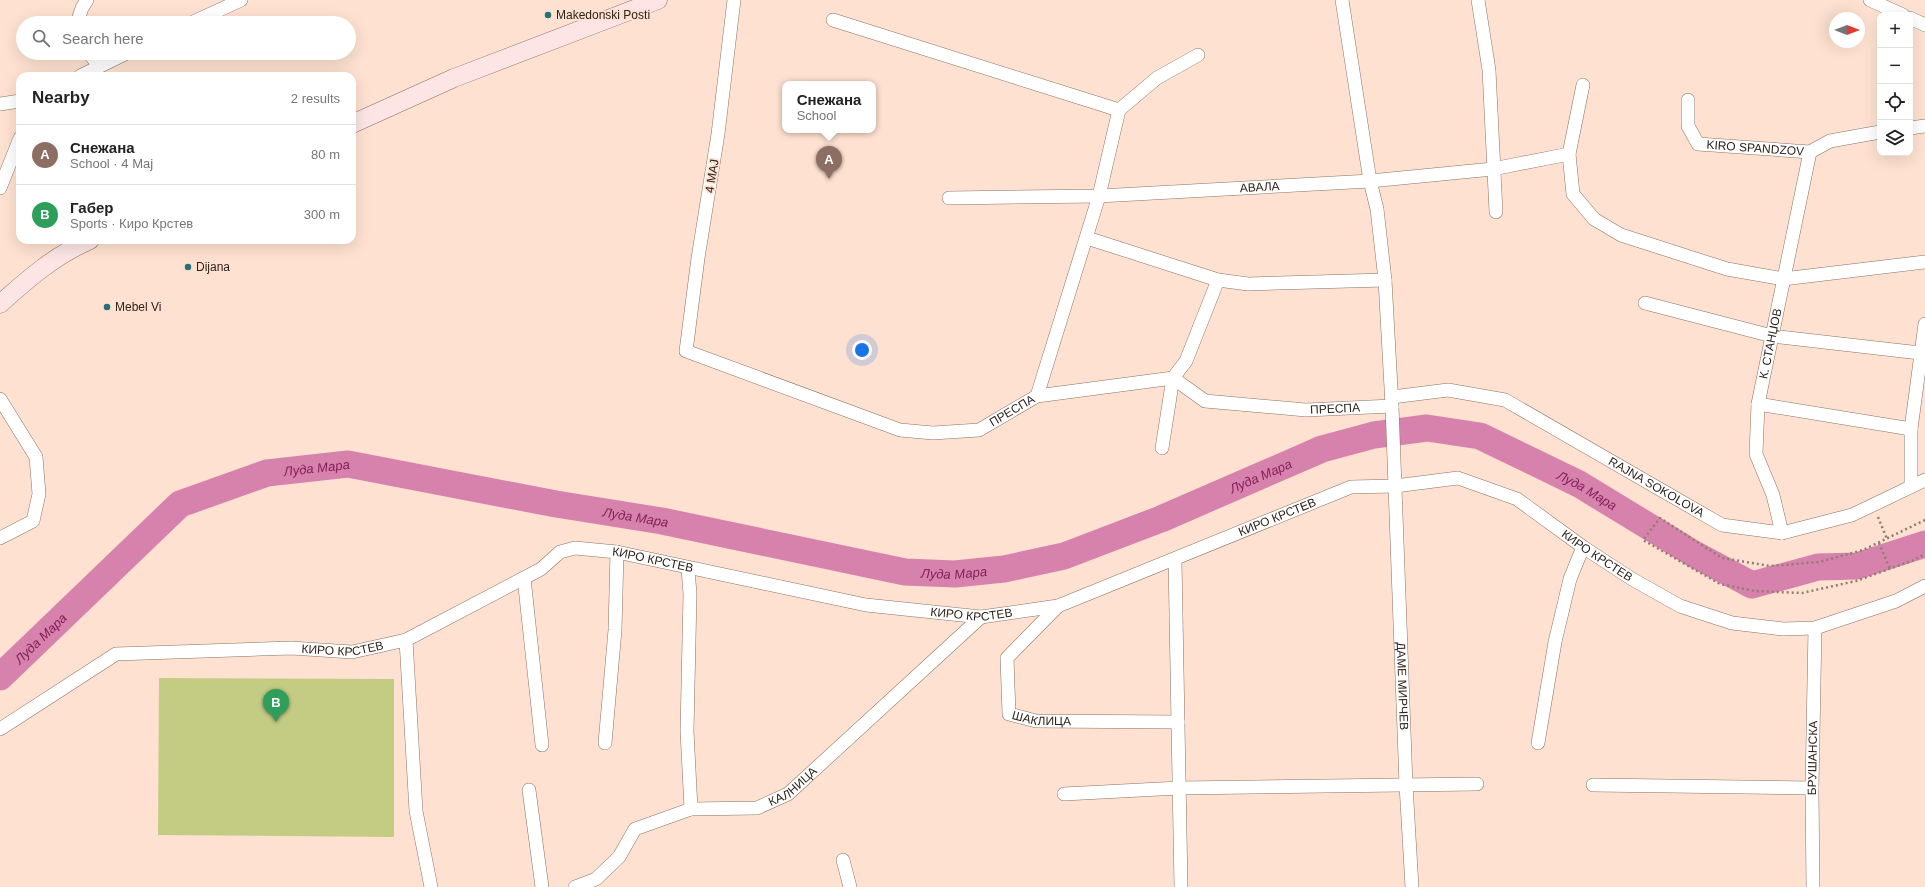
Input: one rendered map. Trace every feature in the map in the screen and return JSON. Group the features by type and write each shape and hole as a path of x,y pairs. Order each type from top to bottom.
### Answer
{"main road":[{"path":"356,122 454,78 655,0"},
{"path":"0,304 35,272 68,250 81,244"}],"street":[{"path":"79,16 87,0"},
{"path":"206,16 241,0"},
{"name":"4 МАЈ","path":"686,351 698,258 718,134 734,0"},
{"name":"ДАМЕ МИРЧЕВ","path":"1342,0 1370,180 1377,209 1385,280 1392,401 1406,785 1412,887"},
{"path":"1478,0 1489,70 1496,212"},
{"path":"1870,0 1896,12"},
{"path":"1913,19 1925,25"},
{"path":"833,20 1119,110"},
{"path":"1037,396 1087,238 1099,196 1119,110 1157,78 1198,55"},
{"path":"94,60 99,66"},
{"path":"88,72 112,60"},
{"path":"1583,85 1568,154 1573,194 1594,219 1621,236 1727,269 1783,279 1925,262"},
{"name":"KIRO SPANDZOV","path":"1688,100 1688,126 1698,144 1810,152 1830,141 1877,133"},
{"path":"0,104 16,102"},
{"path":"1913,128 1925,126"},
{"path":"0,188 16,148"},
{"name":"К. СТАНЏОВ","path":"1782,533 1772,495 1756,454 1758,404 1810,152"},
{"name":"АВАЛА","path":"950,198 1099,196 1370,180 1493,169 1568,154"},
{"path":"1087,238 1218,280 1248,284 1385,280"},
{"path":"1162,448 1172,378 1186,361 1218,280"},
{"path":"1645,303 1772,336 1920,353"},
{"path":"1911,486 1911,429 1925,324"},
{"name":"ПРЕСПА","path":"686,351 900,430 933,433 979,430 1037,396 1172,378 1205,401 1306,410 1392,401"},
{"name":"RAJNA SOKOLOVA","path":"1392,401 1448,390 1505,400 1722,525 1782,533 1852,515 1925,480"},
{"path":"0,399 36,457 39,494 33,520 0,538"},
{"path":"1758,404 1911,429"},
{"name":"КИРО КРСТЕВ","path":"0,730 116,654 291,648 352,652 406,640 541,569 560,552 575,548 617,552 688,569 866,605 981,617 1058,606 1175,560 1351,487 1395,486 1458,478 1517,499 1583,548 1632,579 1680,606 1732,623 1783,629 1815,628 1896,601 1925,586"},
{"path":"1538,743 1555,642 1570,579 1583,548"},
{"path":"605,743 615,630 617,552"},
{"path":"1175,560 1181,887"},
{"path":"688,569 690,594 687,731 691,809"},
{"path":"524,578 542,745"},
{"name":"ШАКЛИЦА","path":"1058,606 1007,658 1010,714 1036,721 1178,722"},
{"name":"КАЛНИЦА","path":"575,887 596,879 619,857 635,830 691,809 757,808 788,794 981,617"},
{"name":"БРУШАНСКА","path":"1813,887 1812,788 1815,628"},
{"path":"406,640 416,811 431,887"},
{"path":"1064,794 1179,788 1477,784"},
{"path":"1593,785 1812,788"},
{"path":"529,790 542,887"},
{"path":"843,860 850,887"}],"path":[{"path":"1872,505 1887,539"},
{"path":"1925,520 1863,550 1819,562 1770,566 1722,558 1660,518 1643,540 1720,584 1756,591 1802,593 1856,581 1890,569 1925,554"},
{"path":"1879,542 1890,569"}],"green space":[{"path":"159,678 394,679 394,837 158,835"}],"waterway":[{"name":"Луда Мара","path":"0,677 180,504 267,473 348,464 556,504 662,521 905,572 955,574 1004,569 1064,556 1161,519 1322,449 1374,435 1427,428 1480,436 1579,484 1694,554 1752,585 1818,567 1857,566 1925,544"}],"place":[{"name":"Makedonski Posti","path":"548,15"},
{"name":"Снежана","path":"829,179"},
{"name":"Dijana","path":"188,267"},
{"name":"Mebel Vi","path":"107,307"},
{"name":"Габер","path":"276,722"}]}
